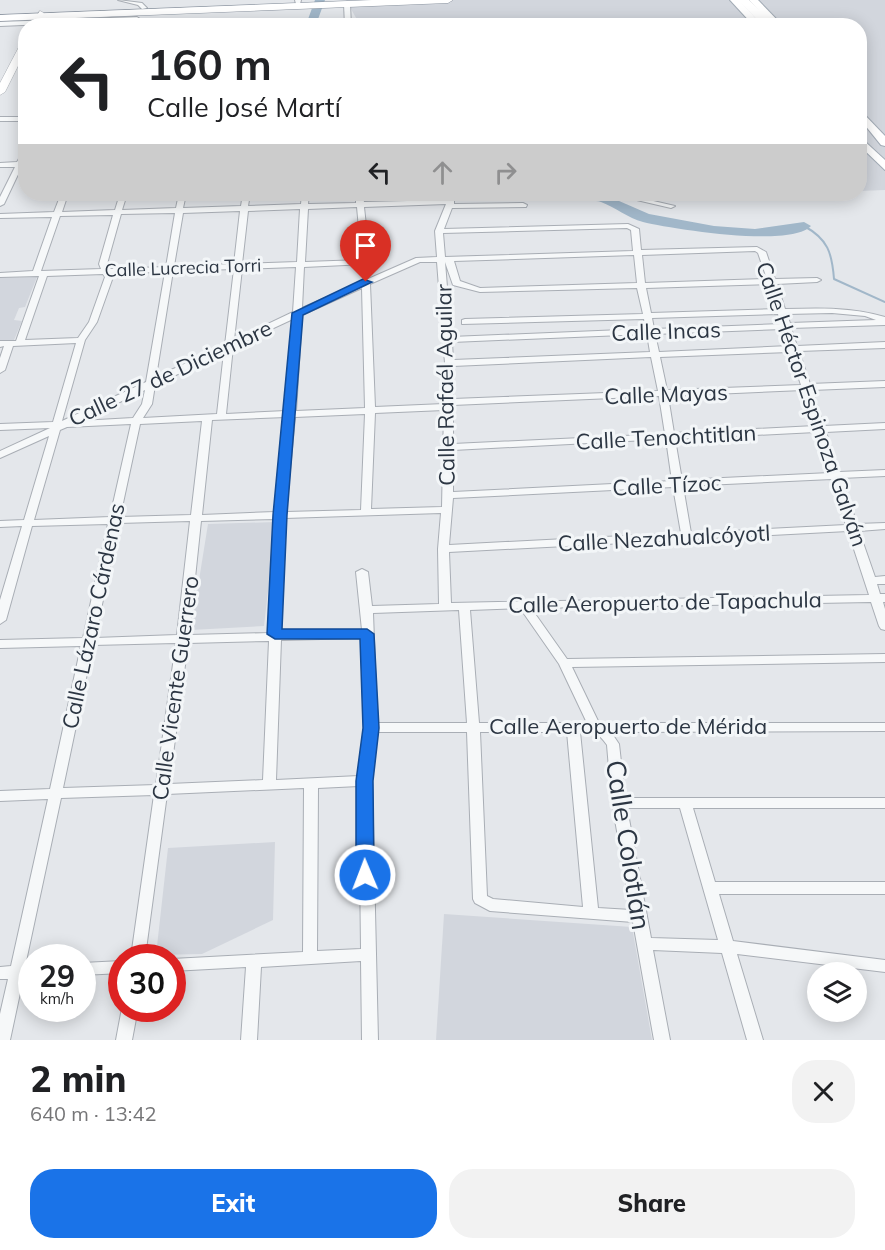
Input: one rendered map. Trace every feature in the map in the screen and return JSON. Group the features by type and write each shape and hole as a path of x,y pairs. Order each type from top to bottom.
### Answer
{"highway":[{"path":"335,3 368,0"},
{"path":"49,18 150,10 302,3 347,4 448,0"},
{"path":"743,0 762,18"},
{"path":"49,18 150,10"},
{"path":"0,16 24,18"}],"main road":[{"path":"735,0 752,18"},
{"path":"753,0 771,18"},
{"path":"867,121 885,143"},
{"path":"867,143 885,143"},
{"path":"867,147 885,161"},
{"path":"867,148 885,167"}],"street":[{"path":"121,0 140,4 150,10 138,18"},
{"path":"347,4 348,18"},
{"path":"116,13 134,18"},
{"path":"0,24 18,22"},
{"path":"0,92 18,56"},
{"path":"0,69 12,68"},
{"path":"0,119 18,119"},
{"path":"0,165 18,164"},
{"path":"0,204 18,173"},
{"path":"0,370 40,273 62,201"},
{"path":"0,620 81,340 93,322 109,277 103,264 121,201"},
{"name":"Calle Lázaro Cárdenas","path":"29,944 55,794 87,642 136,421 147,404 152,383 181,201"},
{"path":"221,417 245,201"},
{"path":"269,785 280,515 291,414 304,201"},
{"path":"361,201 362,205"},
{"path":"648,201 671,206"},
{"name":"Calle Rafaél Aguilar","path":"445,607 443,549 448,495 449,363 445,258 439,231 450,204"},
{"name":"Calle Lucrecia Torri","path":"0,275 366,262 362,205"},
{"path":"0,216 244,207 523,205"},
{"path":"439,231 632,227 635,229 640,285 663,394 687,538"},
{"name":"Calle 27 de Diciembre","path":"0,455 298,313 419,260 760,250"},
{"name":"Calle Héctor Espinoza Galván","path":"760,250 872,581 880,598 885,626"},
{"path":"445,258 453,279 462,286 480,290 817,280"},
{"path":"366,282 370,410 366,512"},
{"path":"465,322 832,310 866,314 885,321"},
{"name":"Calle Incas","path":"447,340 885,321"},
{"path":"10,343 81,340"},
{"path":"449,363 885,345"},
{"name":"Calle Mayas","path":"0,427 885,384"},
{"name":"Calle Vicente Guerrero","path":"140,944 183,637 207,418"},
{"name":"Calle Tenochtitlan","path":"447,447 885,426"},
{"name":"Calle Tízoc","path":"448,495 885,473"},
{"path":"0,524 446,510"},
{"name":"Calle Nezahualcóyotl","path":"443,549 885,526"},
{"path":"362,572 367,610 371,728 365,781 369,1040"},
{"path":"872,581 885,580"},
{"name":"Calle Aeropuerto de Tapachula","path":"367,610 523,604 880,598"},
{"name":"Calle Colotlán","path":"523,604 564,663 596,727 606,734 613,744 620,803 662,1040"},
{"path":"464,607 473,726 478,895 484,902 640,917"},
{"path":"0,644 275,634 367,634"},
{"path":"564,663 885,658"},
{"name":"Calle Aeropuerto de Mérida","path":"371,728 473,726 885,727"},
{"path":"573,727 591,912"},
{"path":"0,796 365,781"},
{"path":"309,960 311,783"},
{"path":"620,803 885,803"},
{"path":"685,803 711,888 725,947 754,1040"},
{"path":"711,888 885,888"},
{"path":"644,944 689,943 885,966"},
{"path":"186,964 366,956"},
{"path":"249,1040 254,962"},
{"path":"0,973 18,972"},
{"name":"Calle Lázaro Cárdenas","path":"2,1040 18,991"},
{"path":"124,1040 127,1022"}],"shaded area":[{"path":"346,0 885,0 885,190 867,191 867,18 356,18"},
{"path":"37,277 25,307 19,308 14,320 22,321 14,340 0,340 0,278"},
{"path":"276,522 264,626 191,630 208,524"},
{"path":"275,842 273,920 202,954 186,954 186,944 157,944 168,848"},
{"path":"444,914 632,927 652,1040 436,1040"}],"waterway":[{"path":"313,18 320,0"},
{"path":"609,201 645,218 714,230 755,233 804,226"},
{"path":"804,226 824,242 830,254 834,279 885,302"}],"route":[{"path":"365,875 365,781 371,728 367,634 275,634 280,515 291,414 298,313 366,282"}]}
